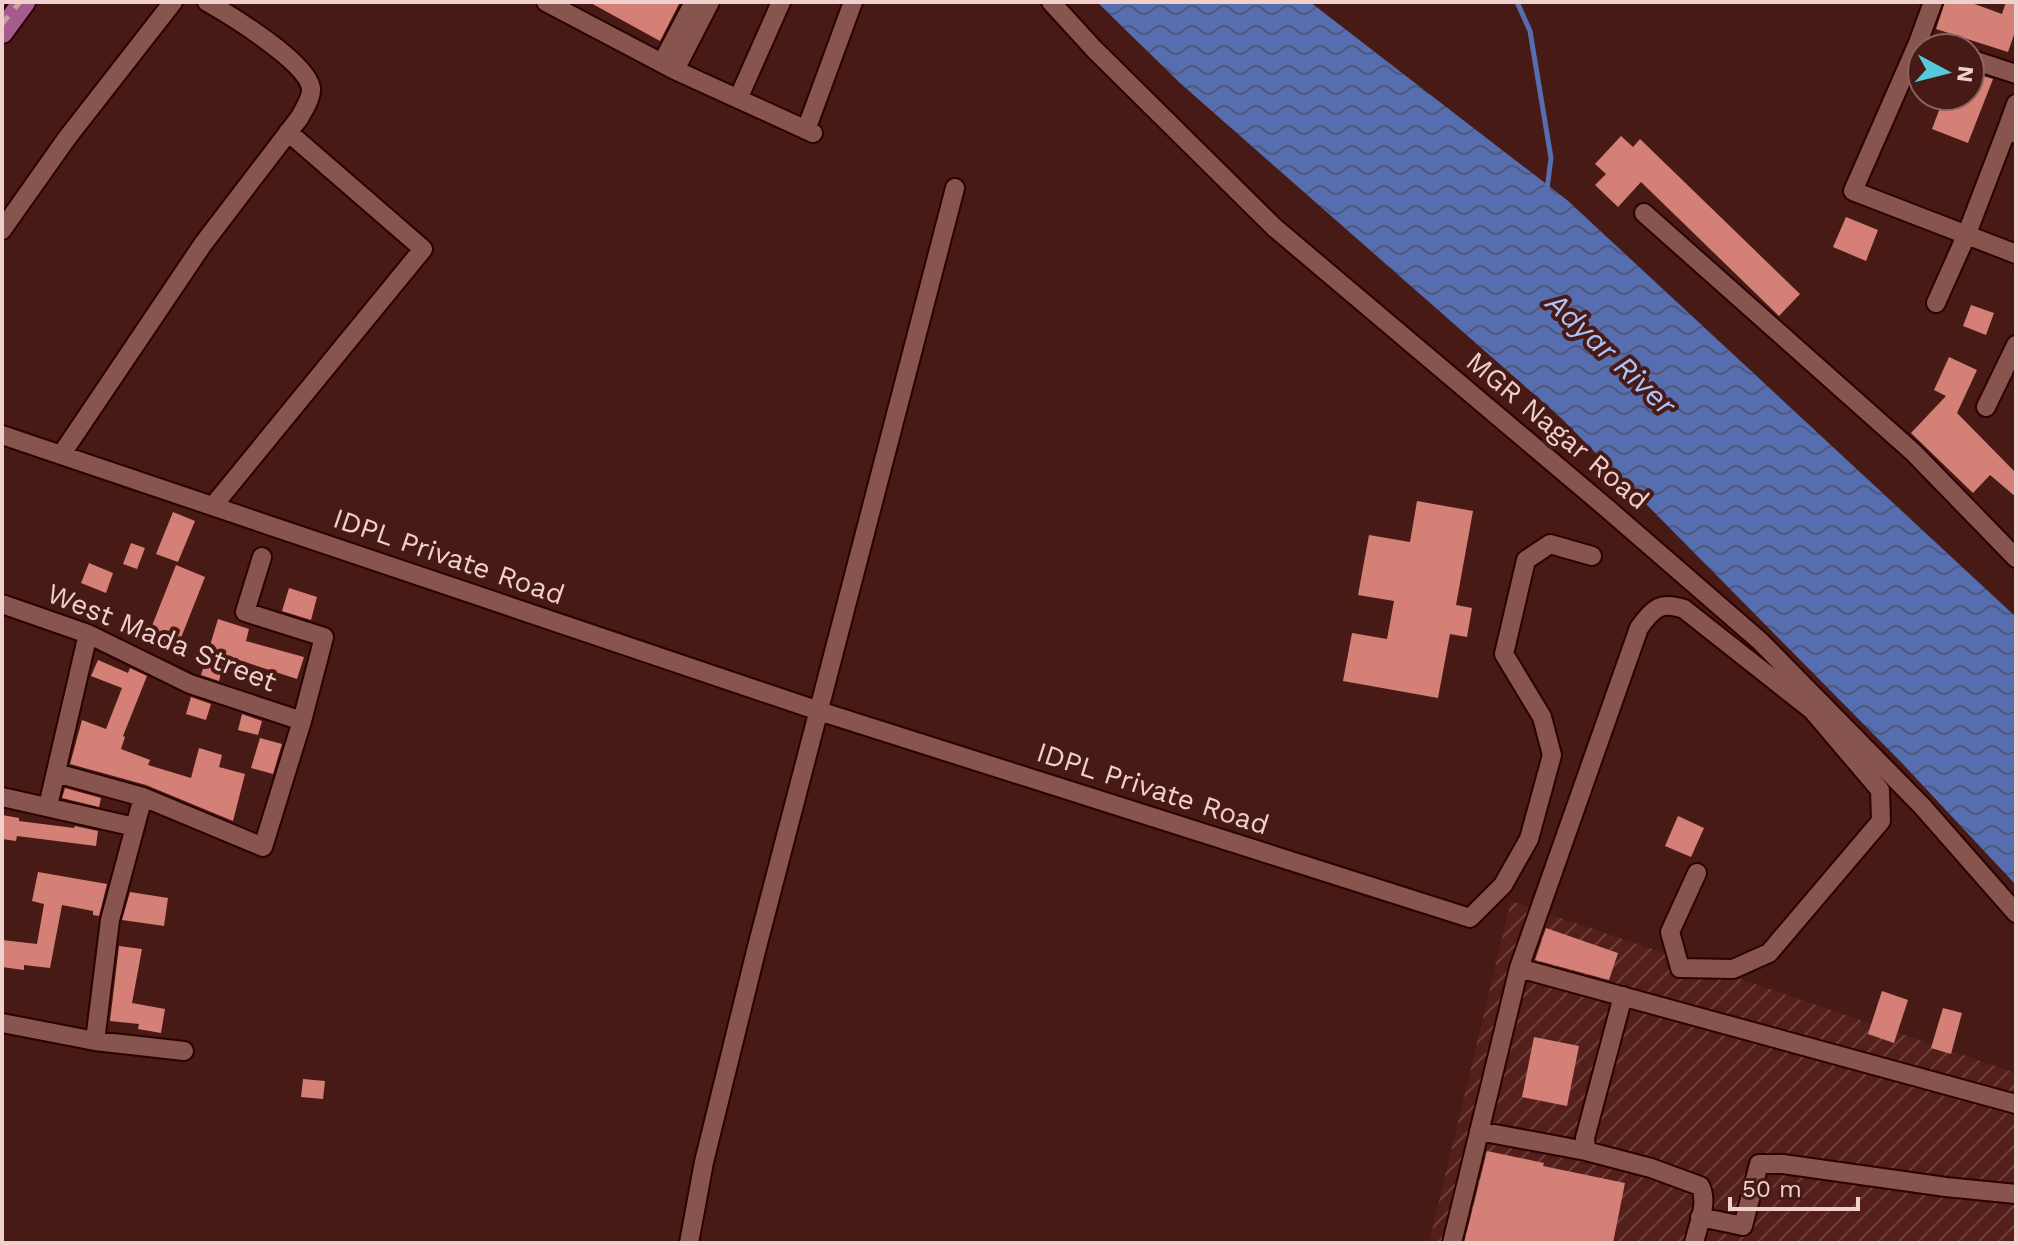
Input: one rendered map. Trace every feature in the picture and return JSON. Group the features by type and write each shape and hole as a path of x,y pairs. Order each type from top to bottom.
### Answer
{"main road":[{"path":"2,32 24,2"}],"street":[{"path":"2,230 67,138 173,2"},
{"path":"61,455 203,244 309,100 311,88 304,73 248,26 207,2"},
{"path":"547,2 669,65 810,132 853,2"},
{"path":"669,65 694,2"},
{"path":"669,65 710,2"},
{"path":"738,99 781,2"},
{"name":"MGR Nagar Road","path":"1051,2 1094,49 1275,228 1760,641 1922,806 2016,913"},
{"path":"1929,32 1933,2"},
{"path":"1986,64 2016,74"},
{"path":"1906,68 1853,191 2016,254"},
{"path":"1936,303 2012,132 2016,104"},
{"path":"213,506 423,249 288,132"},
{"path":"689,1243 704,1162 955,188"},
{"path":"1644,213 1913,452 2016,558"},
{"path":"1986,407 2016,345"},
{"name":"IDPL Private Road","path":"2,435 819,711 1470,918 1503,885 1529,839 1552,755 1542,717 1504,654 1526,560 1550,544 1592,556"},
{"path":"56,773 143,797 263,847 324,637 245,612 262,557"},
{"name":"West Mada Street","path":"2,604 88,634 190,684 302,721"},
{"path":"1452,1243 1519,968 1639,628 1657,608 1671,604 1684,609 1812,710 1880,790 1881,821 1769,953 1733,969 1680,968 1670,932 1697,873"},
{"path":"48,806 88,634"},
{"path":"2,797 135,827"},
{"path":"95,1041 110,920 143,797"},
{"path":"1519,968 2016,1104"},
{"path":"1586,1151 1585,1138 1623,996"},
{"path":"2,1023 95,1041 184,1051"},
{"path":"1479,1131 1586,1151 1651,1168 1700,1186 1703,1193 1694,1243"},
{"path":"1700,1217 1743,1226 1759,1164 1783,1164 2016,1194"}],"shaded area":[{"path":"1511,901 2016,1073 2016,1243 1429,1243"}],"water":[{"name":"Adyar River","path":"1097,2 1310,2 1567,200 2016,617 2016,885 1900,761 1562,419 1180,83"}],"building":[{"path":"589,2 680,2 660,41"},
{"path":"1945,2 1969,2 2002,14 2006,2 2016,2 2016,29 2008,52 1986,45 1986,32 1945,32 1936,29"},
{"path":"1986,77 1993,79 1986,97"},
{"path":"1938,112 1980,112 1968,143 1932,129"},
{"path":"1621,136 1633,147 1640,139 1800,294 1779,316 1641,182 1618,207 1595,185 1606,174 1595,164"},
{"path":"1846,217 1878,230 1866,261 1833,247"},
{"path":"1971,305 1994,313 1986,335 1963,326"},
{"path":"1949,357 1977,370 1957,413 2016,473 2016,497 1990,475 1973,493 1911,433 1946,396 1934,390"},
{"path":"1417,501 1473,511 1456,605 1472,608 1467,637 1450,634 1438,698 1343,681 1352,633 1387,639 1394,601 1358,595 1369,535 1410,542"},
{"path":"173,512 195,521 178,562 156,554"},
{"path":"131,543 145,548 137,569 123,564"},
{"path":"89,563 113,573 106,593 81,583"},
{"path":"176,565 205,577 175,653 146,641"},
{"path":"289,588 317,597 311,620 282,611"},
{"path":"218,619 249,629 246,641 304,657 297,679 239,660 236,673 222,669 219,681 201,675"},
{"path":"98,660 128,673 130,668 147,676 123,736 121,749 150,760 148,765 191,778 199,748 222,755 219,767 245,774 233,821 146,785 70,764 82,720 106,729 122,688 91,676"},
{"path":"191,697 211,704 206,720 186,714"},
{"path":"242,714 262,721 258,735 238,730"},
{"path":"260,738 282,744 273,774 251,768"},
{"path":"65,788 101,798 99,807 62,798"},
{"path":"2,815 19,818 19,821 98,831 96,846 17,836 16,841 2,839"},
{"path":"1678,816 1704,828 1691,857 1665,846"},
{"path":"38,872 107,884 99,916 93,915 93,911 62,905 50,968 24,965 24,970 2,967 2,940 37,944 44,904 32,901"},
{"path":"130,892 168,898 164,926 122,920"},
{"path":"1546,928 1618,953 1609,980 1535,960"},
{"path":"119,946 142,949 132,1003 165,1009 161,1033 138,1029 139,1024 110,1021"},
{"path":"1882,991 1908,1000 1894,1043 1868,1034"},
{"path":"1943,1008 1962,1013 1951,1054 1931,1048"},
{"path":"1534,1037 1579,1046 1567,1106 1522,1097"},
{"path":"303,1079 325,1081 323,1099 301,1097"},
{"path":"1487,1151 1625,1183 1613,1243 1464,1243"}],"waterway":[{"path":"1517,2 1530,31 1551,158 1547,189"}],"railway":[{"path":"2,24 20,2"}]}
